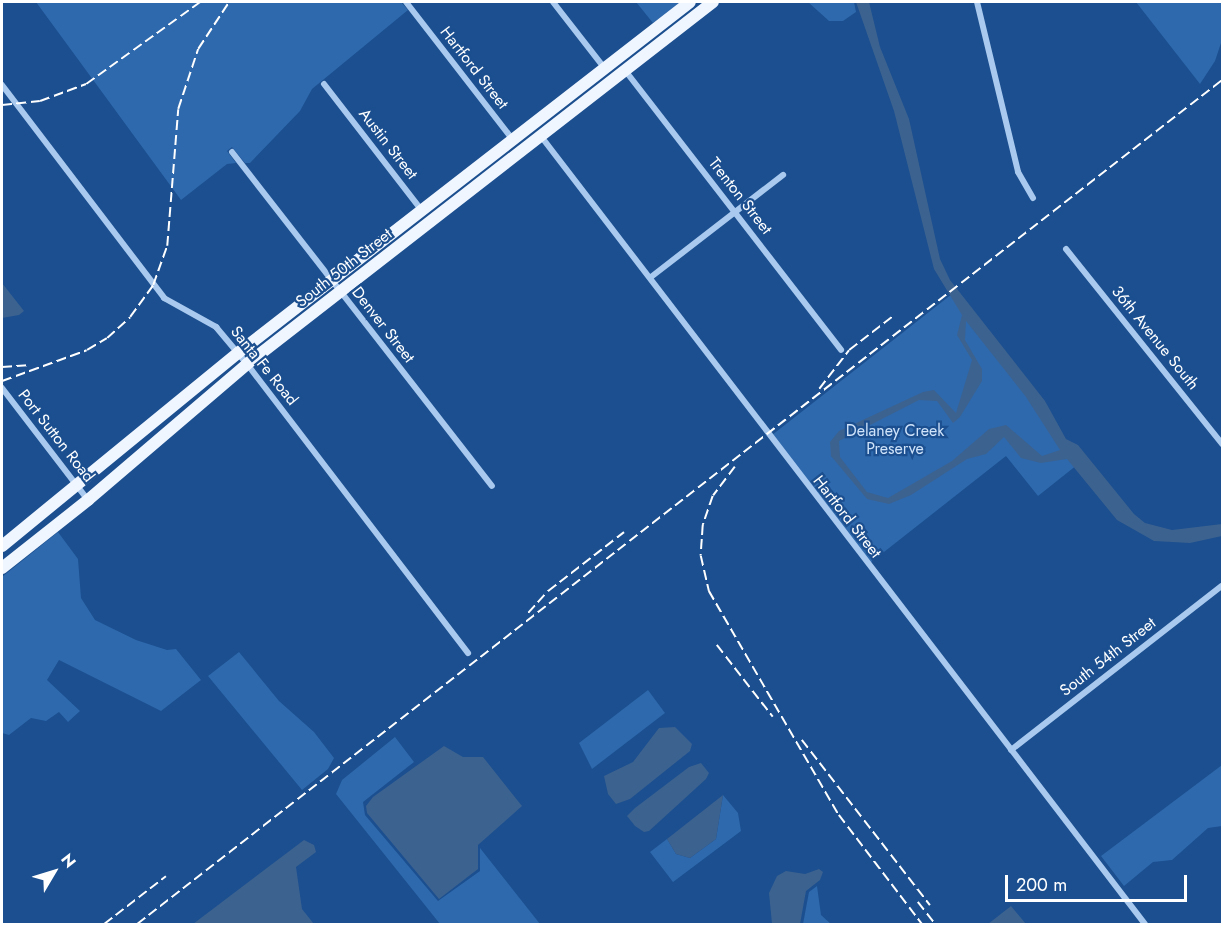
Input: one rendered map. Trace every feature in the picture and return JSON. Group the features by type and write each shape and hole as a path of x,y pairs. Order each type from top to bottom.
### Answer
{"main road":[{"name":"South 50th Street","path":"2,546 329,281 690,2"},
{"name":"South 50th Street","path":"2,568 88,500 247,364 541,136 706,4"}],"street":[{"name":"Hartford Street","path":"406,2 521,151"},
{"path":"553,2 613,79"},
{"path":"977,2 1018,172 1033,198"},
{"name":"Trenton Street","path":"617,58 841,350"},
{"name":"Austin Street","path":"324,84 430,221"},
{"name":"Santa Fe Road","path":"2,85 164,298 216,327 238,353 468,653"},
{"name":"Hartford Street","path":"532,124 763,422 789,465 1145,924"},
{"name":"Denver Street","path":"232,152 329,281 492,486"},
{"path":"651,277 783,175"},
{"name":"36th Avenue South","path":"1066,249 1222,444"},
{"name":"Port Sutton Road","path":"2,388 88,500"},
{"name":"South 54th Street","path":"1011,750 1222,586"}],"green space":[{"path":"36,2 401,2 408,10 312,89 300,111 250,163 245,163 232,147 227,151 236,163 227,164 181,200"},
{"path":"636,2 681,2 653,23"},
{"path":"808,2 854,2 856,12 843,21 829,21"},
{"path":"1136,2 1222,2 1222,40 1215,61 1200,84"},
{"name":"Delaney Creek Preserve","path":"952,294 1082,461 1038,496 1006,456 870,563 772,435"},
{"path":"58,532 78,559 81,598 95,620 136,640 167,650 176,649 201,680 161,711 59,660 47,680 80,711 68,722 59,712 46,721 31,718 9,735 2,733 2,577"},
{"path":"239,652 279,701 314,732 334,758 328,769 302,790 208,676"},
{"path":"648,690 665,713 592,769 579,743"},
{"path":"395,737 414,762 363,802 365,815 438,901 480,871 480,848 540,924 440,924 336,794 342,780"},
{"path":"1222,765 1222,826 1208,828 1172,860 1153,862 1124,886 1101,856"},
{"path":"723,795 738,813 741,831 673,882 650,852 667,839 676,854 690,858 716,839"},
{"path":"817,886 821,915 831,924 803,924 809,892"}],"shaded area":[{"path":"856,2 869,2 880,47 909,119 940,259 950,280 1045,401 1066,439 1078,445 1134,514 1145,523 1172,530 1222,524 1222,536 1190,543 1154,541 1117,520 1067,459 1041,463 1021,458 1004,437 986,454 967,459 911,495 889,504 867,499 831,456 830,442 839,431 923,392 934,390 956,413 972,360 957,335 962,315 934,269 894,111","holes":["966,321 1026,397 1060,450 1042,456 1006,425 989,429 952,461 888,498 867,492 840,457 839,441 919,400 937,401 953,423 960,417 982,381 982,369 965,340"]},
{"path":"2,283 24,311 19,315 2,318"},
{"path":"675,727 692,744 690,751 630,799 616,804 608,794 604,776 633,762 659,728"},
{"path":"444,746 463,757 483,757 522,806 478,845 478,869 439,899 367,813 366,806 373,797"},
{"path":"701,763 709,773 706,779 649,831 644,832 635,826 627,816 635,808 689,767"},
{"path":"723,795 716,839 690,858 676,854 667,839"},
{"path":"304,840 314,845 316,852 296,867 302,909 314,924 193,924"},
{"path":"819,869 823,872 820,880 806,891 800,924 772,924 769,893 777,876 786,871 805,874"},
{"path":"1011,906 1026,924 988,924"}],"railway":[{"path":"2,105 40,101 86,84 200,2"},
{"path":"2,381 87,350 107,338 130,317 153,285 167,246 178,109 198,49 229,2"},
{"path":"137,924 1222,80"},
{"path":"819,389 849,350 893,316"},
{"path":"2,367 31,365"},
{"path":"735,467 713,496 703,525 701,556 709,591 839,815 922,924"},
{"path":"528,613 548,591 624,532"},
{"path":"717,645 773,717"},
{"path":"802,740 930,905"},
{"path":"104,924 166,876"},
{"path":"918,902 935,924"}]}
